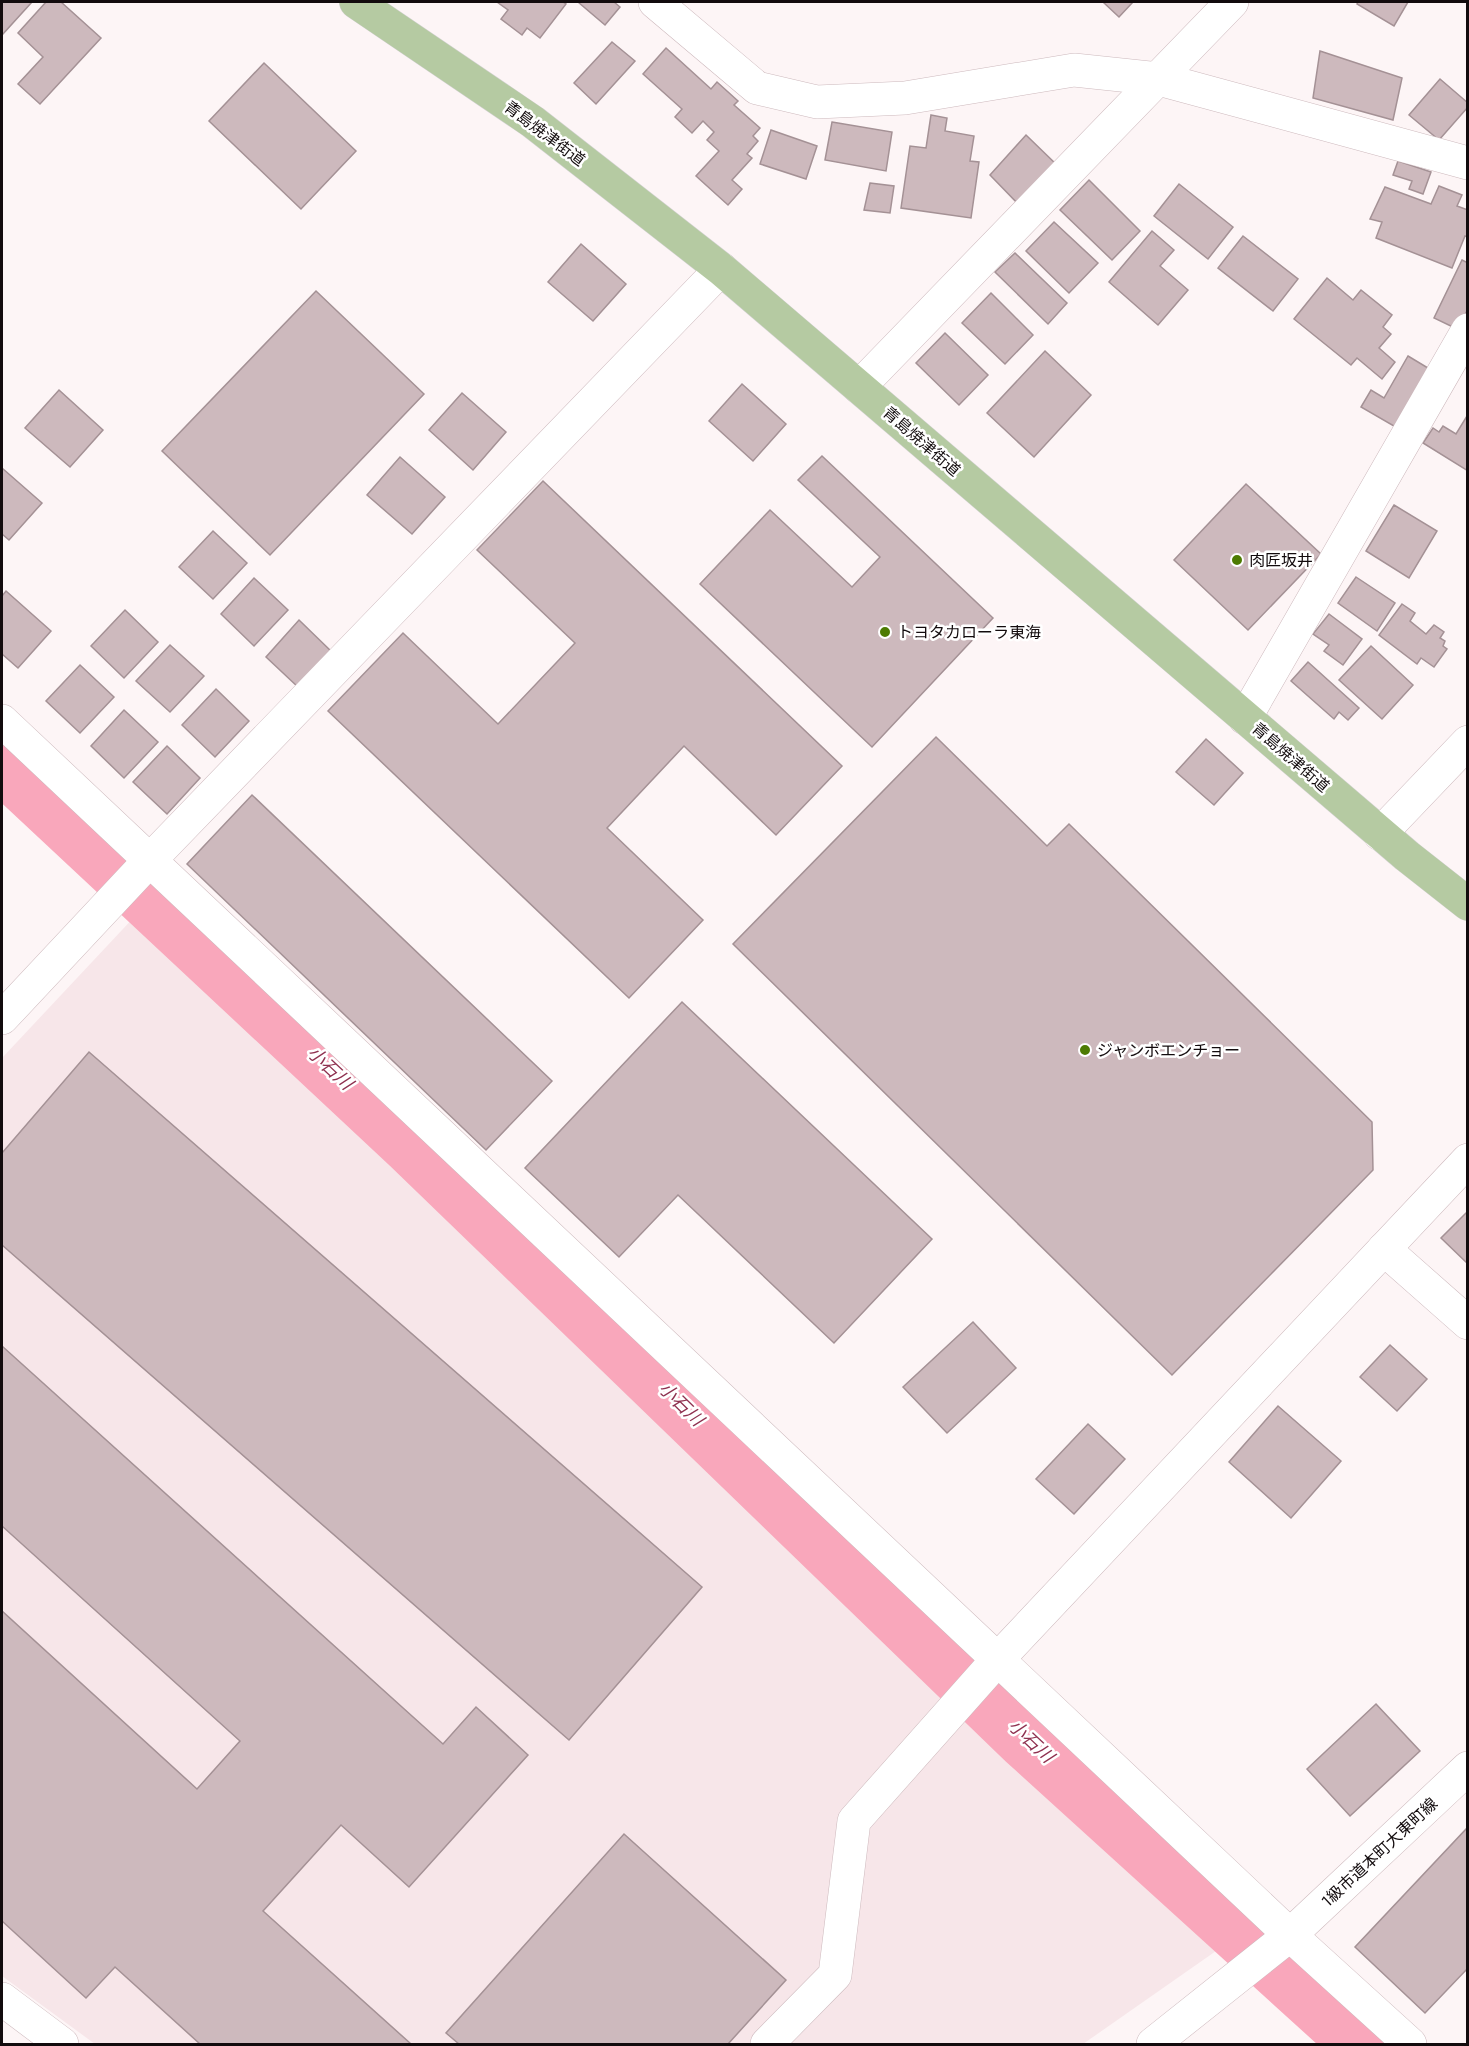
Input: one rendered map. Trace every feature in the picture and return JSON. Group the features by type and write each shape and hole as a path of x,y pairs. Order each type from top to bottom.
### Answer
{"main road":[{"name":"青島焼津街道","path":"356,2 533,122 721,269 1380,834 1467,904"}],"street":[{"path":"655,2 757,88 817,102 905,98 1074,70 1159,79 1467,163"},
{"path":"859,387 1232,2"},
{"path":"2,1018 150,860 721,269"},
{"path":"1245,718 1459,368 1467,330"},
{"path":"2,721 1290,1935 1410,2044"},
{"path":"1380,834 1467,742"},
{"path":"777,2041 835,1975 854,1821 998,1659 1467,1160"},
{"path":"1384,1249 1467,1323"},
{"name":"1級市道本町大東町線","path":"1153,2044 1290,1935 1467,1768"},
{"path":"2,1999 62,2044"}],"shaded area":[{"path":"137,914 1216,1951 1083,2044 95,2044 2,1976 2,1058"}],"building":[{"path":"2,2 32,2 2,35"},
{"path":"46,2 61,2 101,38 40,104 18,84 43,57 18,33"},
{"path":"497,2 563,2 566,4 540,38 527,28 522,35 501,19 508,10"},
{"path":"578,2 614,2 620,7 605,25"},
{"path":"1103,2 1133,2 1119,17"},
{"path":"1358,2 1408,2 1394,26 1357,4"},
{"path":"612,42 635,61 596,104 574,83"},
{"path":"666,48 711,89 717,82 738,101 734,105 760,128 753,136 758,141 747,154 752,158 732,180 742,189 728,205 696,176 719,151 707,140 714,132 703,121 692,133 675,117 682,109 643,74"},
{"path":"1320,51 1402,78 1393,120 1313,98"},
{"path":"264,63 356,151 301,209 209,121"},
{"path":"1440,79 1468,103 1468,107 1439,140 1409,115"},
{"path":"931,115 947,118 945,131 974,136 970,161 979,162 971,218 901,208 910,146 926,148"},
{"path":"832,122 892,132 886,171 825,160"},
{"path":"771,130 817,146 806,179 760,164"},
{"path":"1026,135 1059,167 1021,207 990,175"},
{"path":"1398,161 1431,172 1423,194 1409,189 1412,181 1393,175"},
{"path":"1089,180 1140,231 1112,260 1060,210"},
{"path":"870,183 894,186 890,213 864,210"},
{"path":"1179,184 1233,227 1208,259 1154,216"},
{"path":"1439,186 1462,195 1457,206 1468,210 1468,237 1465,236 1452,268 1376,238 1382,222 1370,219 1385,187 1431,204"},
{"path":"1054,222 1098,263 1069,293 1026,251"},
{"path":"1152,231 1174,250 1160,266 1188,290 1158,325 1109,282"},
{"path":"1243,236 1298,279 1273,311 1218,268"},
{"path":"581,244 626,284 593,321 548,282"},
{"path":"1015,253 1067,303 1048,324 995,272"},
{"path":"1462,260 1468,263 1468,309 1457,329 1434,318"},
{"path":"1327,278 1353,300 1361,290 1392,315 1383,327 1391,334 1379,348 1395,362 1382,379 1357,358 1351,365 1294,319"},
{"path":"316,291 424,394 270,555 162,451"},
{"path":"991,293 1033,335 1005,364 962,323"},
{"path":"945,333 988,375 959,405 916,363"},
{"path":"1045,351 1091,395 1034,457 987,413"},
{"path":"1408,356 1433,371 1399,429 1361,407 1371,390 1384,398"},
{"path":"742,384 786,424 753,461 709,421"},
{"path":"59,390 103,430 70,467 25,428"},
{"path":"462,393 506,432 473,470 429,430"},
{"path":"1467,416 1468,471 1423,443 1433,428 1439,432 1443,426 1456,434"},
{"path":"822,456 993,618 872,747 700,584 770,510 852,587 880,557 798,480"},
{"path":"400,457 445,497 412,534 367,495"},
{"path":"2,468 42,503 9,540 2,534"},
{"path":"543,481 842,766 776,835 684,746 607,828 703,920 629,998 328,711 403,633 498,724 575,643 477,550"},
{"path":"1246,484 1321,554 1248,630 1174,560"},
{"path":"1394,505 1437,531 1409,578 1366,551"},
{"path":"213,531 247,563 213,599 179,567"},
{"path":"1356,577 1395,603 1377,631 1338,603"},
{"path":"254,578 288,610 254,646 221,614"},
{"path":"6,591 51,631 18,668 2,654 2,596"},
{"path":"1402,604 1415,613 1410,621 1426,634 1434,625 1444,632 1440,638 1445,641 1443,646 1447,649 1434,667 1421,658 1417,664 1379,635"},
{"path":"125,610 158,642 124,678 91,646"},
{"path":"1329,614 1362,639 1343,665 1324,651 1329,645 1313,634"},
{"path":"299,620 333,653 299,688 266,657"},
{"path":"170,645 204,676 170,712 136,681"},
{"path":"1371,646 1413,685 1382,719 1339,680"},
{"path":"1308,662 1359,708 1348,720 1339,712 1334,719 1291,681"},
{"path":"80,665 114,697 80,733 46,701"},
{"path":"216,689 249,721 215,757 182,725"},
{"path":"124,710 158,742 124,778 91,746"},
{"path":"936,737 1047,846 1069,824 1372,1122 1373,1170 1172,1375 733,944"},
{"path":"1206,739 1243,773 1214,805 1176,772"},
{"path":"167,746 200,778 167,814 133,782"},
{"path":"252,795 552,1081 486,1150 187,864"},
{"path":"682,1002 932,1239 834,1343 678,1195 619,1257 525,1168"},
{"path":"89,1052 702,1587 569,1740 2,1245 2,1153"},
{"path":"1468,1211 1468,1264 1441,1238"},
{"path":"973,1322 1016,1368 947,1433 903,1387"},
{"path":"1390,1345 1427,1379 1397,1411 1360,1377"},
{"path":"2,1346 443,1744 476,1707 528,1755 409,1887 341,1825 263,1911 411,2044 200,2044 115,1967 86,1998 2,1921 2,1611 197,1789 240,1741 2,1526"},
{"path":"1278,1406 1341,1461 1291,1518 1229,1462"},
{"path":"1088,1424 1125,1459 1074,1514 1036,1479"},
{"path":"1376,1704 1420,1751 1350,1816 1307,1769"},
{"path":"1468,1827 1468,1968 1425,2013 1355,1947"},
{"path":"624,1834 786,1980 728,2044 459,2044 446,2033"}],"waterway":[{"name":"小石川","path":"2,761 411,1143 1026,1738 1363,2044"}],"place":[{"name":"肉匠坂井","path":"1237,560"},
{"name":"トヨタカローラ東海","path":"885,632"},
{"name":"ジャンボエンチョー","path":"1085,1050"}]}
